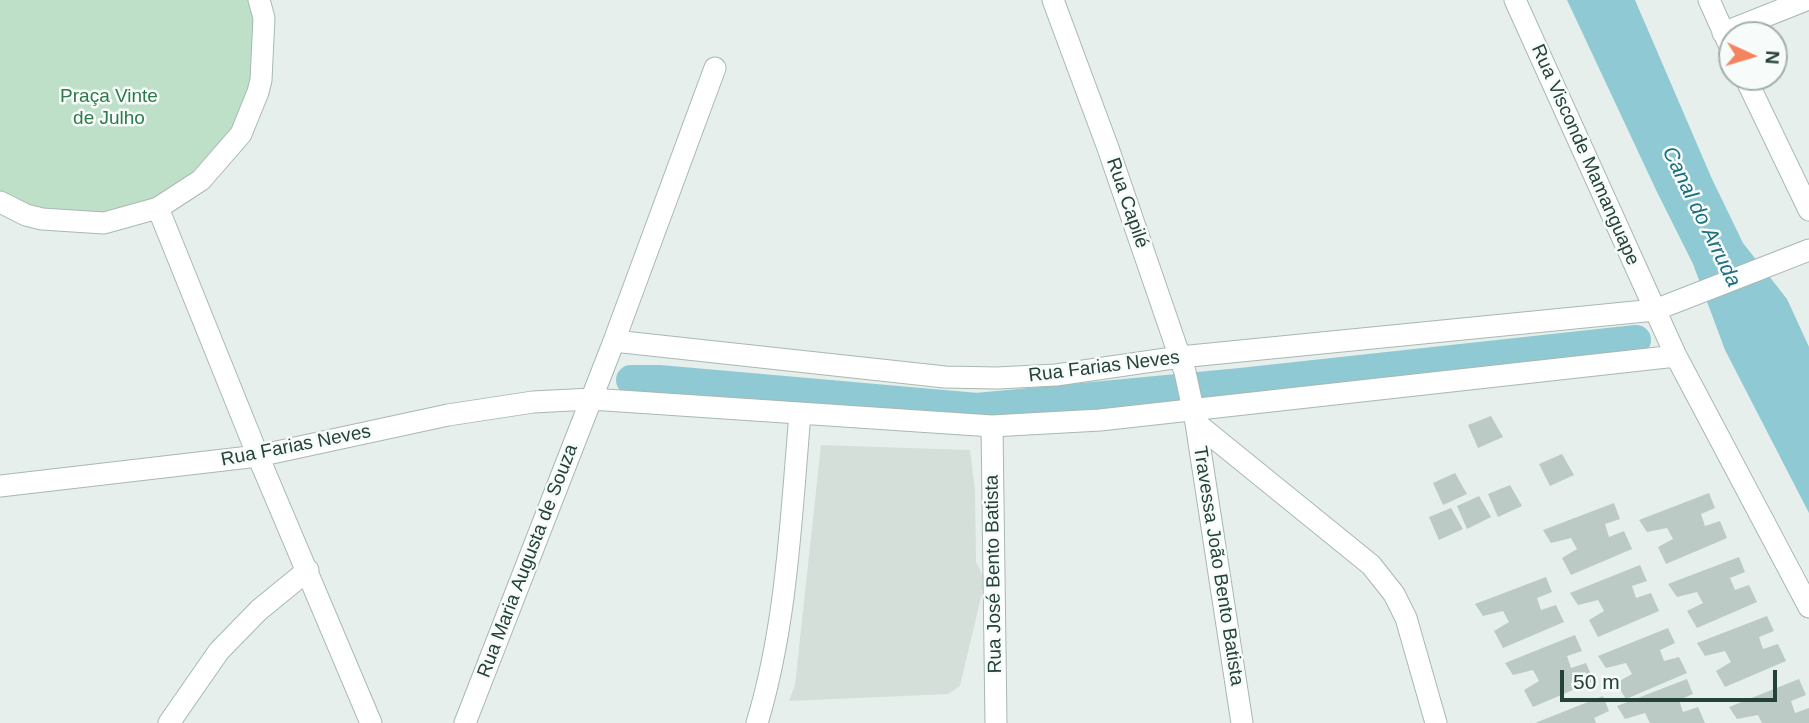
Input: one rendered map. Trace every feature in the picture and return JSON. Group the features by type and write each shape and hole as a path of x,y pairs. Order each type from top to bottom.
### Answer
{"street":[{"path":"0,202 26,215 43,219 104,223 158,208 201,180 241,134 258,92 264,18 259,0"},
{"name":"Rua Capilé","path":"1052,0 1108,148 1183,365 1194,411"},
{"name":"Rua Visconde Mamanguape","path":"1515,0 1676,356 1809,607"},
{"path":"1709,0 1718,21"},
{"path":"1768,21 1807,0"},
{"path":"591,399 715,68"},
{"path":"1752,91 1809,210"},
{"path":"158,208 258,456 371,723"},
{"name":"Rua Farias Neves","path":"614,341 945,377 997,378 1183,365 1655,310 1801,253"},
{"name":"Rua Farias Neves","path":"0,486 258,456 448,415 533,402 591,399 992,426 1194,411 1676,356"},
{"name":"Rua Maria Augusta de Souza","path":"465,723 591,399"},
{"path":"1194,411 1371,565 1394,594 1406,618 1436,723"},
{"name":"Travessa João Bento Batista","path":"1194,411 1242,723"},
{"path":"757,723 775,645 785,580 800,414"},
{"name":"Rua José Bento Batista","path":"992,426 996,723"},
{"path":"169,723 219,651 259,610 307,570"}],"shaded area":[{"path":"821,445 970,450 975,491 976,562 985,580 960,686 948,694 789,701 795,685"}],"green space":[{"name":"Praça Vinte de Julho","path":"0,0 259,0 258,92 201,180 104,223 0,202"}],"water":[{"name":"Canal do Arruda","path":"1567,0 1635,0 1712,179 1743,243 1787,299 1809,347 1809,513 1725,350 1693,264"}],"building":[{"path":"1491,416 1503,437 1478,448 1468,425"},
{"path":"1562,454 1574,475 1550,486 1539,464"},
{"path":"1455,473 1467,494 1443,505 1433,483"},
{"path":"1510,485 1522,506 1498,517 1488,494"},
{"path":"1709,493 1715,508 1701,514 1705,526 1720,521 1727,538 1666,564 1658,547 1673,539 1667,528 1647,532 1639,520"},
{"path":"1479,496 1491,517 1467,529 1457,506"},
{"path":"1614,503 1620,519 1605,524 1609,537 1624,531 1632,549 1571,575 1562,558 1577,549 1571,538 1551,543 1543,530"},
{"path":"1451,508 1463,529 1439,540 1429,517"},
{"path":"1739,557 1745,572 1730,578 1735,590 1749,585 1757,602 1697,628 1687,611 1703,603 1697,592 1677,597 1668,584"},
{"path":"1640,565 1647,581 1632,586 1636,598 1651,593 1659,611 1598,637 1589,620 1604,611 1598,600 1578,605 1570,593"},
{"path":"1546,577 1552,592 1537,598 1541,610 1556,605 1564,622 1503,648 1494,631 1509,622 1503,611 1483,616 1475,604"},
{"path":"1767,616 1774,631 1759,637 1763,649 1778,644 1786,661 1725,687 1716,671 1731,662 1725,651 1705,656 1697,643"},
{"path":"1668,628 1675,643 1660,650 1664,661 1679,657 1687,673 1626,699 1616,683 1632,674 1626,663 1606,668 1598,656"},
{"path":"1575,635 1582,651 1567,656 1571,668 1586,663 1594,681 1533,707 1524,690 1539,681 1533,670 1513,675 1505,663"},
{"path":"1687,679 1693,694 1679,700 1683,712 1698,707 1705,723 1650,723 1645,713 1625,719 1617,706"},
{"path":"1799,679 1806,695 1791,701 1795,713 1809,708 1809,723 1762,723 1758,715 1737,719 1729,707"},
{"path":"1603,696 1609,711 1594,718 1596,723 1535,723"}],"waterway":[{"path":"631,380 659,380 977,408 1241,383 1636,340"}]}
